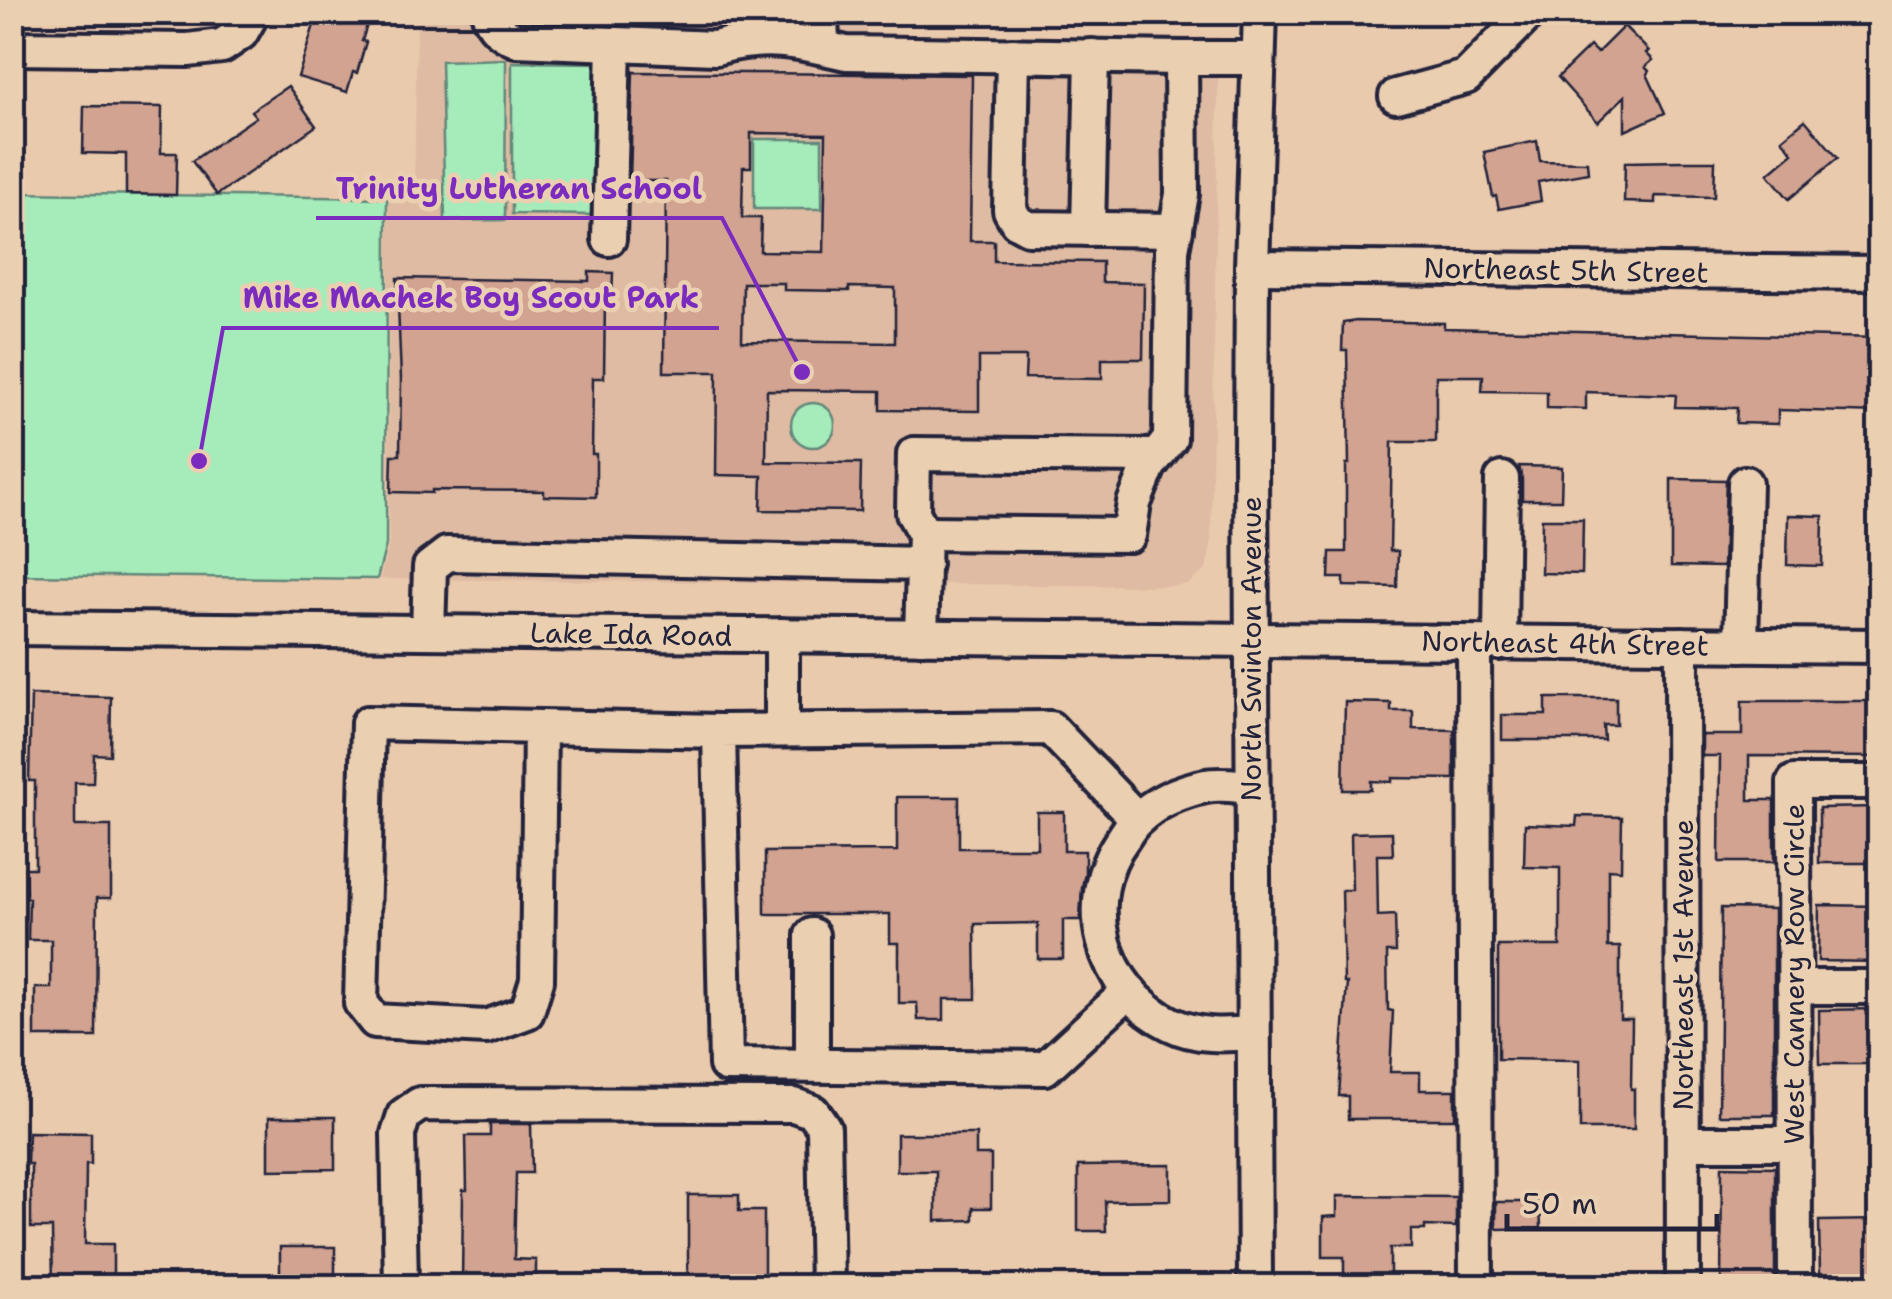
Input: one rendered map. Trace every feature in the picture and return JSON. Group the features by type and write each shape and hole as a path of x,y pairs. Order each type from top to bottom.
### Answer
{"street":[{"path":"488,12 494,26 516,40 716,48 740,26 846,53 1258,58"},
{"path":"821,12 822,47"},
{"name":"North Swinton Avenue","path":"1255,1286 1250,640 1252,267 1260,12"},
{"path":"1396,96 1466,77 1530,12"},
{"path":"12,48 188,50 222,46 247,23"},
{"path":"609,238 614,44"},
{"path":"1013,55 1012,216 1028,228 1176,230"},
{"path":"1088,229 1092,56"},
{"path":"428,632 430,567 447,554 924,548 1129,535 1134,503 1149,466 1170,439 1172,250 1182,194 1181,58"},
{"name":"Northeast 5th Street","path":"1252,267 1880,273"},
{"path":"921,637 924,548 913,514 914,454 1156,456"},
{"path":"1476,1286 1487,643 1502,479"},
{"path":"1741,645 1746,483"},
{"name":"Lake Ida Road","path":"12,628 1250,640"},
{"path":"782,635 782,730"},
{"name":"Northeast 4th Street","path":"1250,640 1880,646"},
{"name":"Northeast 1st Avenue","path":"1682,644 1683,1286"},
{"path":"540,727 538,980 527,1012 486,1027 376,1021 360,1003 368,724 719,730 1050,728 1137,819"},
{"path":"719,730 726,1065 1045,1068 1129,992"},
{"name":"West Cannery Row Circle","path":"1795,1286 1794,782 1880,782"},
{"path":"1252,787 1210,785 1171,796 1137,819 1112,852 1099,891 1100,932 1113,970 1138,1003 1172,1026 1212,1036 1253,1033"},
{"path":"812,935 812,1066"},
{"path":"1794,987 1880,987"},
{"path":"401,1286 398,1134 404,1115 420,1104 794,1105 813,1112 824,1128 827,1286"},
{"path":"1683,1143 1794,1143"}],"shaded area":[{"path":"866,12 866,36 1219,37 1211,545 1206,570 1188,584 1175,586 380,579 389,545 389,198 414,198 417,13"}],"green space":[{"path":"506,59 505,220 445,221 441,61"},
{"path":"512,62 599,63 598,215 512,214"},
{"path":"754,139 822,139 822,209 754,209"},
{"path":"13,193 387,198 386,545 377,579 13,575"},
{"path":"813,403 828,410 835,425 828,440 813,447 798,440 791,425 798,410"}],"building":[{"path":"318,12 371,12 357,73 353,72 347,92 298,77"},
{"path":"1624,26 1649,51 1646,53 1653,60 1645,67 1665,113 1625,131 1625,96 1598,122 1558,77 1590,46 1597,53"},
{"path":"633,72 972,75 970,241 994,241 994,261 1102,262 1102,282 1144,283 1143,359 1102,359 1102,379 1025,378 1026,357 979,357 979,411 881,410 881,391 767,390 766,462 861,463 860,511 761,510 762,476 716,475 717,372 664,372 666,181 630,181","holes":["751,133 826,134 824,252 760,251 761,218 742,218 743,167 751,167","743,283 784,283 784,290 895,288 895,343 742,341"]},
{"path":"288,86 316,126 217,195 192,161 256,117 251,111"},
{"path":"84,106 162,107 161,153 177,153 176,195 126,194 126,154 83,153"},
{"path":"1805,120 1838,158 1789,199 1768,174 1793,153 1782,139"},
{"path":"1537,141 1540,161 1587,162 1588,173 1538,182 1541,201 1499,209 1484,152"},
{"path":"1715,161 1714,197 1655,196 1655,203 1624,202 1625,162"},
{"path":"589,272 613,273 612,298 605,298 604,378 593,378 596,497 544,496 544,491 391,492 392,455 400,455 397,278 589,281"},
{"path":"1343,323 1444,323 1444,328 1880,338 1880,413 1778,410 1778,424 1736,423 1737,408 1675,407 1676,395 1586,392 1586,409 1547,408 1547,392 1482,391 1483,376 1436,376 1436,442 1392,442 1390,551 1398,551 1397,587 1344,586 1344,578 1329,578 1330,552 1346,552 1349,464"},
{"path":"1519,466 1562,467 1561,500 1522,500"},
{"path":"1671,479 1726,480 1723,567 1671,566"},
{"path":"1788,515 1823,516 1822,566 1787,565"},
{"path":"1542,519 1583,519 1582,574 1541,573"},
{"path":"31,695 111,697 110,755 94,754 93,783 75,783 75,826 111,826 111,898 97,898 96,1037 35,1037 35,988 51,988 51,940 28,940 25,868 35,868 35,781 29,781"},
{"path":"1546,698 1616,698 1616,725 1603,725 1604,740 1502,740 1502,715 1546,715"},
{"path":"1742,701 1880,701 1880,757 1749,756 1749,800 1774,800 1774,862 1719,862 1720,756 1702,756 1702,735 1742,735"},
{"path":"1345,702 1391,703 1391,711 1413,711 1413,729 1454,730 1454,779 1392,778 1392,782 1371,781 1371,790 1343,790"},
{"path":"897,797 959,797 959,848 1037,848 1037,812 1064,812 1064,851 1085,851 1085,873 1080,920 1063,920 1063,959 1038,959 1038,923 975,924 976,999 944,999 944,1020 918,1020 917,1003 899,1003 899,943 890,943 890,914 765,914 765,852 897,851"},
{"path":"1878,807 1879,863 1819,863 1819,808"},
{"path":"1577,816 1622,817 1621,870 1608,869 1608,947 1620,947 1620,1019 1632,1019 1634,1129 1580,1129 1580,1060 1498,1059 1498,946 1560,946 1560,868 1524,867 1525,824 1576,826"},
{"path":"1392,832 1393,855 1377,855 1378,916 1395,915 1396,952 1387,952 1388,1010 1393,1011 1390,1072 1420,1072 1420,1090 1455,1090 1455,1119 1348,1119 1348,1096 1339,1096 1347,983 1342,890 1352,890 1351,833"},
{"path":"1819,905 1879,906 1879,962 1818,961"},
{"path":"1721,908 1774,909 1774,1115 1719,1115"},
{"path":"1879,1009 1880,1064 1820,1064 1819,1010"},
{"path":"269,1117 335,1117 335,1169 269,1170"},
{"path":"490,1124 531,1124 532,1173 516,1173 514,1259 536,1260 536,1286 462,1286 466,1136 490,1136"},
{"path":"28,1132 91,1133 91,1164 86,1164 85,1244 113,1244 113,1286 53,1286 52,1228 31,1228"},
{"path":"897,1134 976,1134 976,1155 991,1155 991,1208 973,1208 973,1220 936,1221 936,1171 897,1171"},
{"path":"1171,1165 1171,1200 1105,1201 1106,1231 1078,1231 1078,1166"},
{"path":"1722,1166 1775,1167 1775,1286 1721,1286"},
{"path":"688,1195 739,1195 739,1211 764,1211 764,1286 688,1286"},
{"path":"1337,1196 1456,1197 1456,1227 1425,1226 1425,1230 1411,1230 1411,1248 1390,1248 1390,1286 1344,1286 1344,1257 1323,1257 1323,1217 1337,1216"},
{"path":"1496,1202 1540,1202 1541,1228 1498,1229"},
{"path":"1879,1220 1880,1274 1820,1274 1819,1221"},
{"path":"280,1247 335,1247 335,1286 280,1286"}],"place":[{"name":"Trinity Lutheran School","path":"802,372"},
{"name":"Mike Machek Boy Scout Park","path":"199,461"}]}
